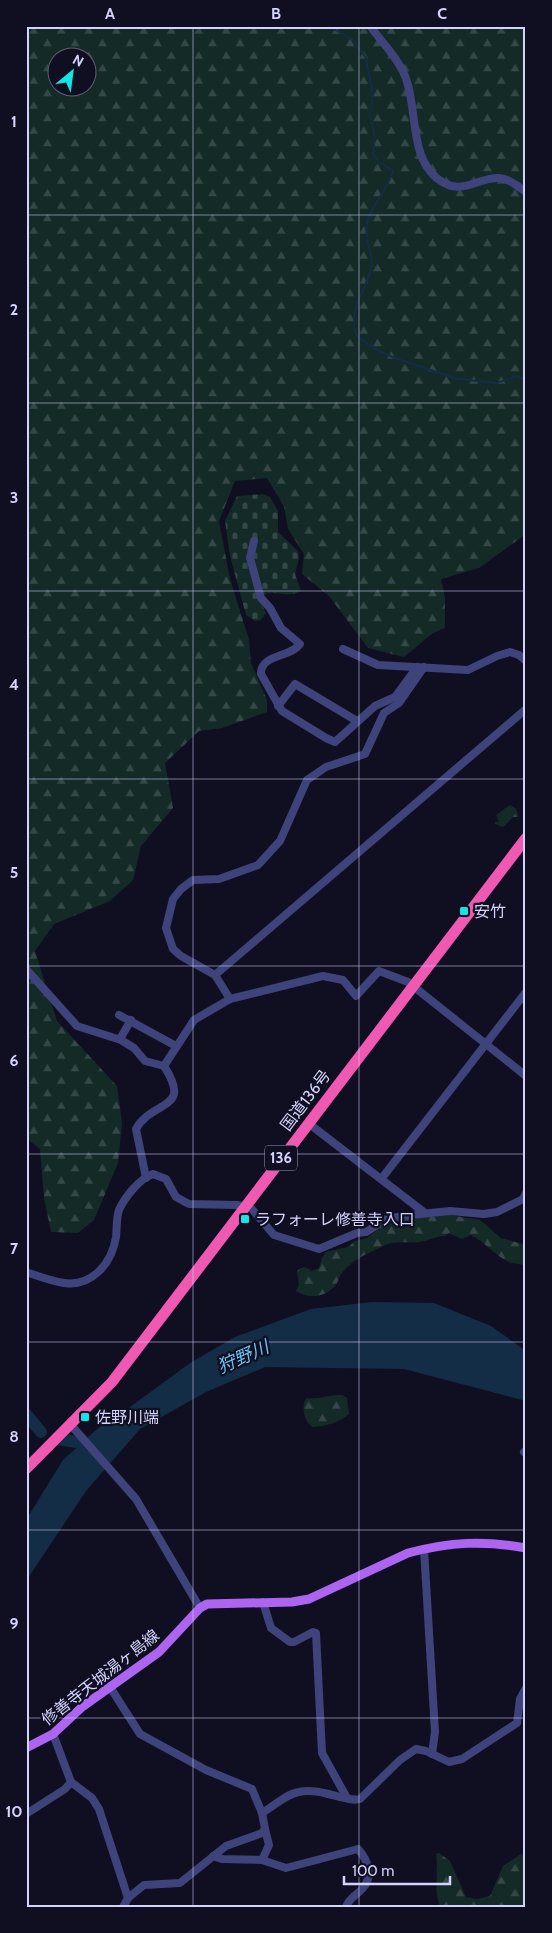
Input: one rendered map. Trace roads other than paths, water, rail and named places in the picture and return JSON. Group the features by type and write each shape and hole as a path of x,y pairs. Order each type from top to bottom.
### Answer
{"highway":[{"name":"国道136号","path":"26,1468 72,1426 112,1382 526,838"}],"main road":[{"path":"200,1608 208,1604 292,1602 309,1599 408,1553 424,1549 476,1542 525,1545"},
{"name":"修善寺天城湯ヶ島線","path":"26,1748 53,1734 82,1707 159,1652 200,1608"}],"street":[{"path":"370,26 405,74 420,154 432,173 444,183 457,188 500,178 512,182 526,192"},
{"path":"254,541 250,558 261,598 270,608 281,628 300,644 262,666 261,674 274,694 278,706 333,742 338,740 375,706 395,696 420,667"},
{"path":"343,649 378,665 468,670 506,653 515,653 526,661"},
{"path":"230,999 215,975 181,956 173,949 166,928 173,899 181,889 193,880 219,879 253,868 264,860 283,836 304,783 326,767 365,754 384,713 400,703 420,667"},
{"path":"278,706 295,684 357,721"},
{"path":"215,975 526,709"},
{"path":"26,969 77,1026 120,1039 134,1048 145,1061 164,1066 174,1084 175,1096 138,1124 135,1133 146,1178"},
{"path":"164,1066 199,1015 230,999 312,976 343,980 356,996 379,971 406,981 526,1076"},
{"path":"382,1178 526,992"},
{"path":"119,1015 176,1046"},
{"path":"120,1039 131,1020"},
{"path":"308,1123 382,1178 425,1213"},
{"path":"26,1272 64,1283 76,1283 84,1281 100,1271 113,1248 119,1211 130,1194 146,1178 153,1174 163,1177 176,1197 189,1204 245,1206 254,1211 274,1235 319,1249 356,1233 366,1232 385,1220 450,1211 490,1213 525,1198"},
{"path":"72,1426 127,1487 148,1517 200,1608"},
{"path":"424,1549 435,1732 432,1754"},
{"path":"263,1602 272,1628 290,1642 294,1642 313,1632 316,1633 321,1750 347,1798"},
{"path":"110,1687 140,1734 206,1770 249,1787 255,1793 262,1813 269,1845 262,1860"},
{"path":"262,1813 298,1792 325,1792 347,1798 360,1799 413,1750 420,1748 449,1762 458,1760 514,1726 519,1719 520,1699 526,1688"},
{"path":"53,1734 71,1782 92,1798 98,1809 128,1898"},
{"path":"26,1814 65,1789 71,1782"},
{"path":"123,1907 128,1898 144,1885 180,1883 231,1843 262,1833 265,1829"},
{"path":"213,1856 222,1859 262,1860 286,1868 358,1849 368,1863 368,1878 362,1889 350,1898 346,1907"}],"water":[{"name":"狩野川","path":"372,1302 434,1303 491,1326 526,1351 526,1401 404,1369 265,1367 206,1392 140,1429 86,1491 26,1581 26,1520 63,1460 105,1422 126,1410 190,1363 235,1337 311,1309"}],"waterway":[{"path":"325,26 353,40 366,58 373,94 370,116 375,137 373,154 378,161 393,171 388,184 372,209 367,223 366,229 372,260 367,280 355,310 354,326 356,335 373,348 395,358 458,379 497,383 516,376 526,380"},
{"path":"26,1414 41,1432"},
{"path":"57,1439 96,1445"}],"place":[{"name":"安竹","path":"464,911"},
{"name":"ラフォーレ修善寺入口","path":"245,1219"},
{"name":"佐野川端","path":"85,1417"}]}
